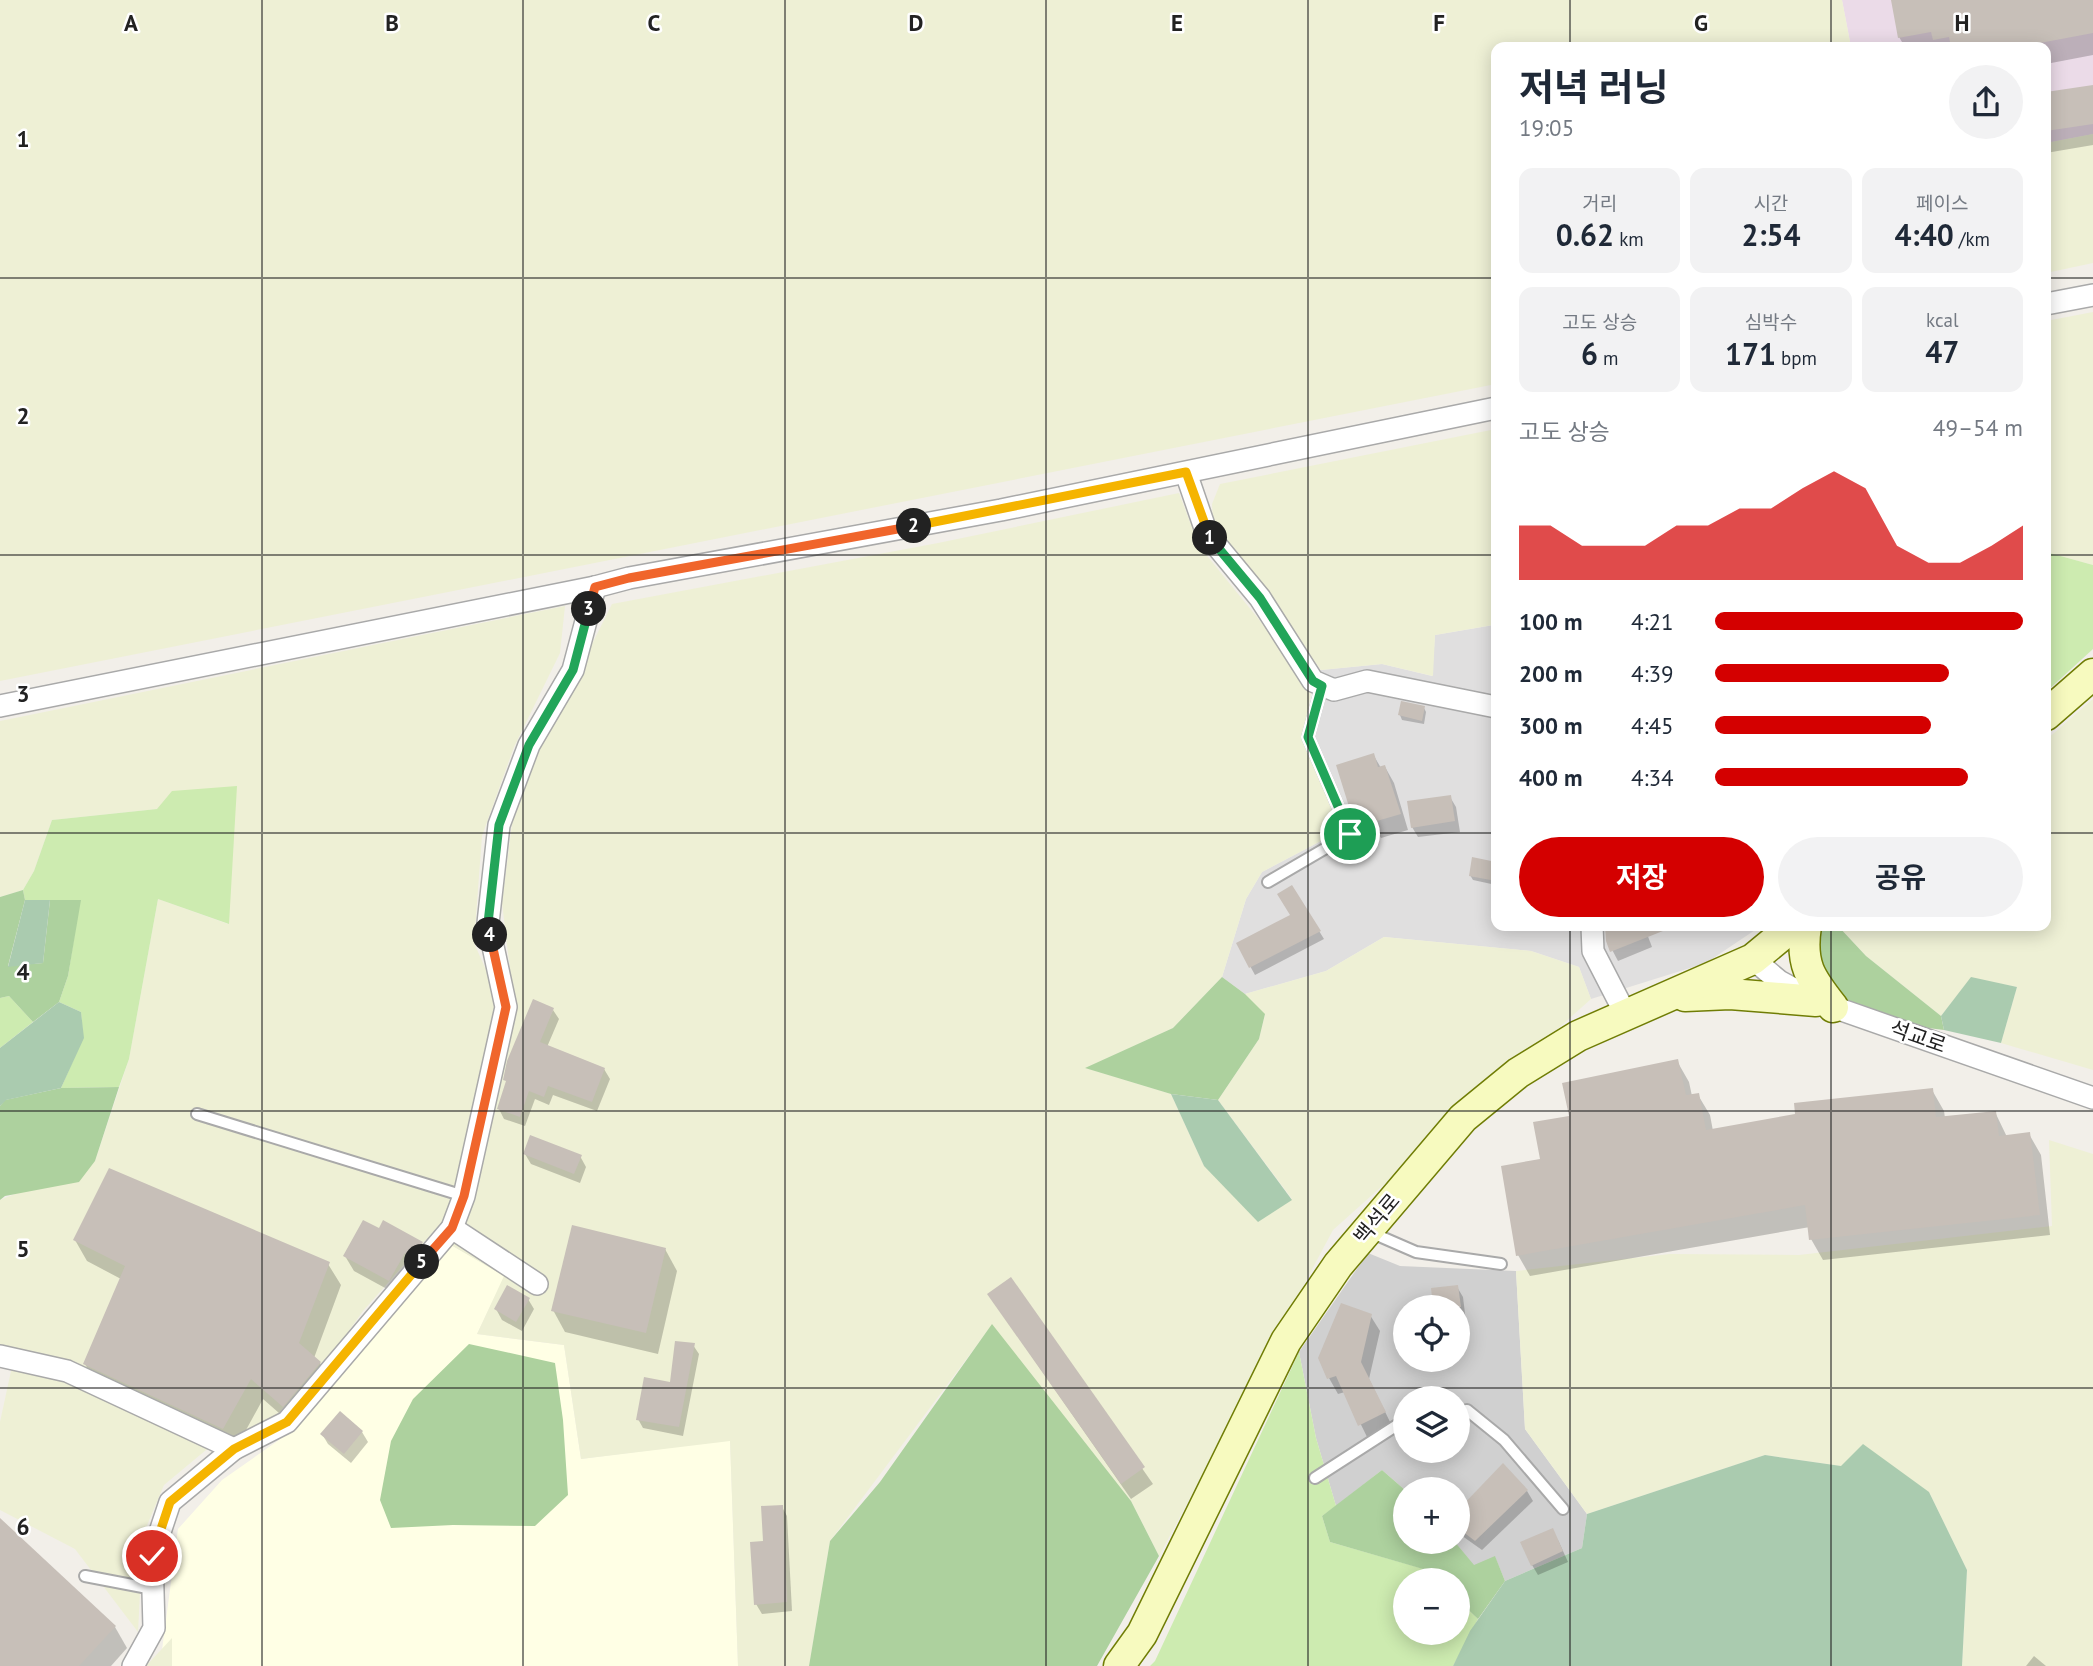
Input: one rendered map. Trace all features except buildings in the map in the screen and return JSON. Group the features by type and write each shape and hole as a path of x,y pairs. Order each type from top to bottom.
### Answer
{"street":[{"path":"2051,303 2093,295"},
{"path":"0,706 629,578 1001,510 1491,409"},
{"path":"1186,472 1207,534 1260,598 1313,681 1334,690 1367,681 1491,706"},
{"path":"133,1666 154,1628 152,1556 170,1502 234,1449 287,1422 452,1228 464,1196 506,1007 488,923 499,825 529,745 573,670 595,587"},
{"path":"2051,711 2093,674"},
{"path":"1592,931 1593,951 1626,1015"},
{"name":"백석로","path":"1119,1666 1142,1634 1286,1341 1338,1265 1462,1118 1518,1073 1578,1037 1753,959 1787,931"},
{"path":"1806,931 1804,958 1824,1004"},
{"name":"석교로","path":"1753,959 1779,981 1824,1004 2093,1098"},
{"path":"1664,998 1709,993 1824,1004"},
{"path":"452,1228 537,1284"},
{"path":"0,1356 67,1371 234,1449"}],"lane":[{"path":"1268,882 1350,834 1308,737 1322,686"},
{"path":"197,1114 464,1196"},
{"path":"1367,1231 1416,1252 1501,1264"},
{"path":"1470,1412 1504,1440 1563,1509"},
{"path":"1315,1478 1393,1428"},
{"path":"85,1576 153,1589"}],"shaded area":[{"path":"0,0 1842,0 1850,42 1491,42 1491,385 0,681"},
{"path":"1842,0 2093,0 2093,134 2051,142 2051,42 1850,42"},
{"path":"2093,134 2093,263 2051,272 2051,142"},
{"path":"2093,312 2093,565 2051,553 2051,320"},
{"path":"1491,430 1491,625 1435,635 1433,676 1382,664 1321,670 1213,526 1212,504 1220,484"},
{"path":"1179,493 1199,546 1261,622 1311,691 1304,741 1340,831 1262,872 1246,899 1222,977 1173,1028 1086,1068 1171,1094 1204,1166 1292,1199 1218,1100 1259,1039 1265,1015 1245,994 1326,971 1384,937 1531,951 1579,967 1591,999 1333,1230 1159,1556 1131,1501 992,1325 830,1541 809,1666 738,1666 730,1441 581,1459 564,1345 477,1334 504,1276 451,1245 440,1224 275,1417 206,1450 164,1485 143,1535 138,1632 75,1549 0,1510 0,1422 11,1371 44,1355 0,1347 0,1200 95,1161 129,1059 158,899 228,924 157,809 52,820 34,871 23,890 0,897 0,721 565,606 560,653 514,747 482,836 474,943 491,981 512,986 502,903 512,824 532,764 612,604 938,543"},
{"path":"1491,626 1491,931 1754,931 1706,963 1591,999 1579,967 1531,951 1384,937 1326,971 1245,994 1222,977 1246,899 1262,872 1340,831 1304,741 1321,670 1382,664 1432,676 1435,635"},
{"path":"2093,699 2093,1070 2001,1043 2017,987 1971,978 1941,1016 1866,956 1843,931 2051,931 2051,736"},
{"path":"25,900 50,900 43,963 8,967"},
{"path":"1971,977 2017,987 2001,1043 1944,1030 1941,1016"},
{"path":"59,1002 81,1012 84,1038 61,1088 6,1100 0,1106 0,1048"},
{"path":"1171,1094 1218,1100 1292,1200 1258,1222 1204,1166"},
{"path":"2049,1140 2093,1154 2093,1666 1962,1666 1967,1570 1929,1492 1841,1466 1765,1455 1587,1514 1525,1429 1516,1271 1670,1254 1799,1255 2052,1226"},
{"path":"451,1245 505,1276 477,1334 564,1345 581,1459 730,1440 738,1666 163,1666 162,1650 178,1529 222,1480 279,1440"},
{"path":"1368,1253 1400,1266 1516,1271 1525,1429 1587,1514 1582,1548 1505,1581 1495,1557 1474,1566 1464,1554 1470,1554 1470,1477 1393,1477 1393,1480 1382,1470 1336,1506 1316,1438 1299,1352"},
{"path":"1863,1444 1929,1492 1967,1570 1962,1666 1453,1666 1463,1645 1470,1645 1470,1631 1505,1581 1582,1548 1587,1514 1765,1455 1841,1466"},
{"path":"172,1638 172,1666 146,1666"}],"green space":[{"path":"2051,553 2093,565 2093,649 2051,687"},
{"path":"237,786 229,924 158,899 129,1059 119,1087 61,1088 83,1038 81,1012 59,1002 68,976 80,900 25,900 23,890 34,871 52,820 157,809 172,791"},
{"path":"23,890 25,900 8,966 43,963 50,900 81,900 68,976 59,1002 33,1022 9,996 0,998 0,897"},
{"path":"1843,931 1866,956 1941,1016 1944,1030 1928,1028 1838,1002 1813,962 1816,933"},
{"path":"1222,977 1245,994 1265,1014 1259,1039 1218,1100 1171,1094 1085,1068 1173,1028"},
{"path":"9,996 33,1022 0,1048 0,998"},
{"path":"119,1087 95,1161 79,1182 5,1196 0,1200 0,1106 5,1100 61,1088"},
{"path":"992,1324 1131,1501 1159,1556 1097,1666 809,1666 830,1541 880,1482"},
{"path":"469,1344 555,1363 563,1420 568,1495 535,1526 453,1525 391,1528 380,1500 391,1441 413,1399"},
{"path":"1299,1352 1316,1438 1336,1506 1322,1516 1330,1542 1421,1568 1393,1568 1393,1645 1464,1645 1453,1666 1150,1666 1155,1661"},
{"path":"1382,1470 1393,1480 1393,1554 1465,1554 1474,1565 1495,1556 1505,1581 1478,1619 1470,1611 1470,1568 1420,1568 1330,1542 1322,1516"},
{"path":"1470,1611 1478,1619 1470,1634"}],"route":[{"path":"152,1556 170,1502 234,1449 287,1422 452,1228 464,1196 506,1007 488,923 499,825 529,745 573,670 595,587 629,578 1001,510 1186,472 1207,534 1260,598 1313,681 1322,686 1308,737 1350,834"}]}
